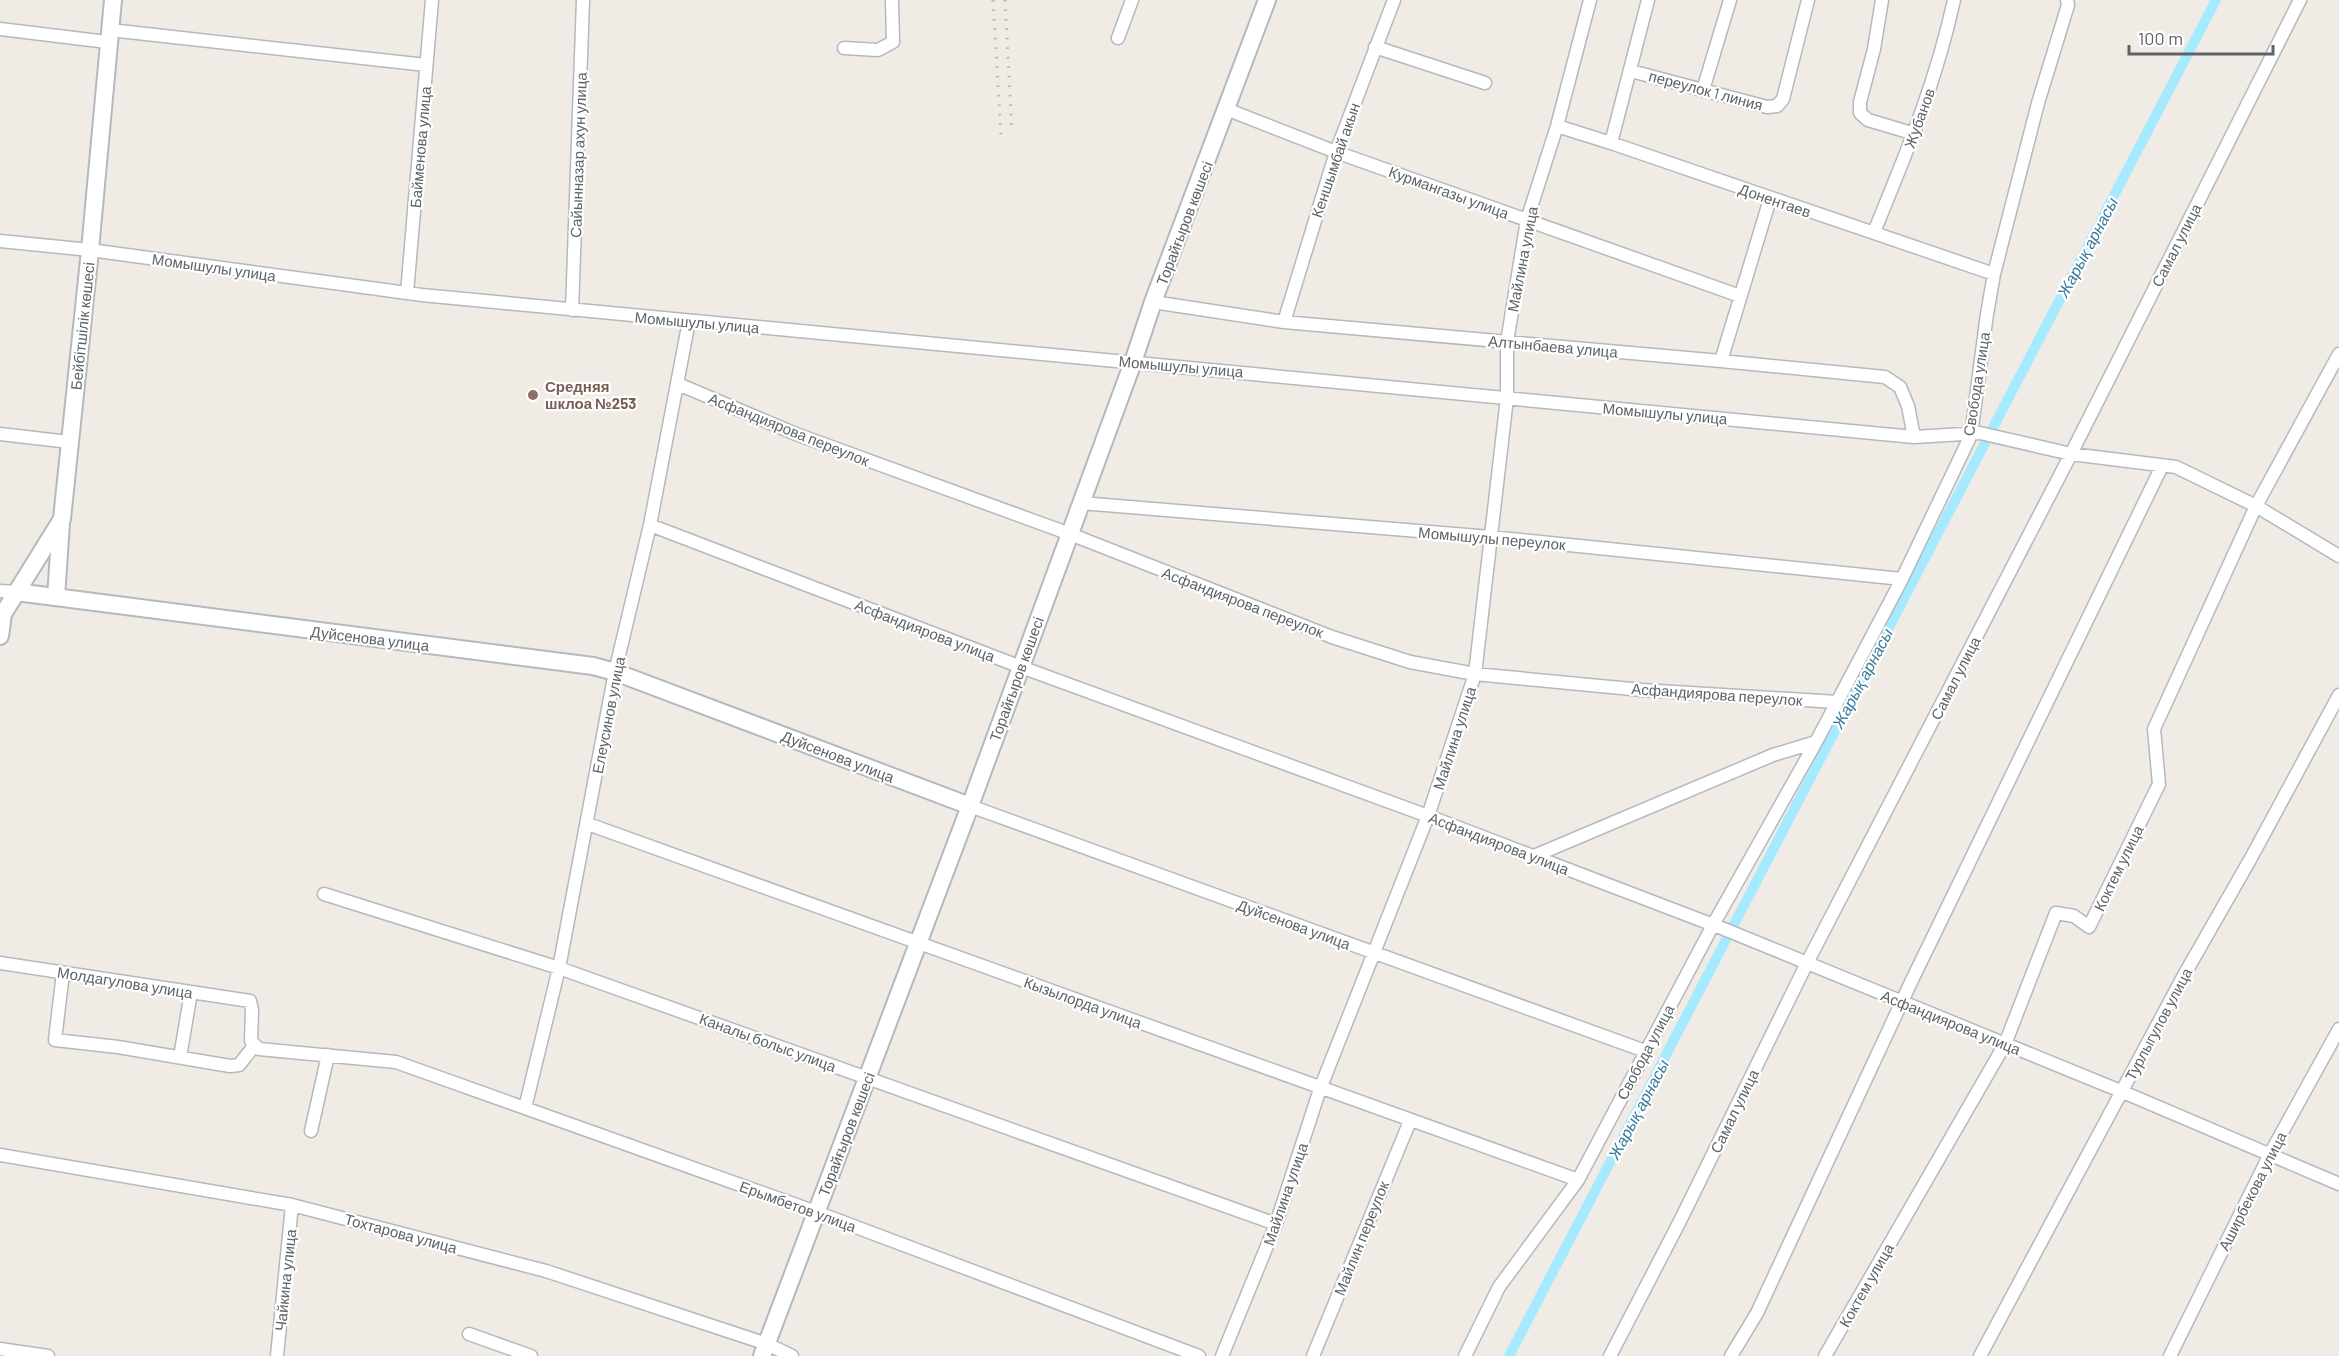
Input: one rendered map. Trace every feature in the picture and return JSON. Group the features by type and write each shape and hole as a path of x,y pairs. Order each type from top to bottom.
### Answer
{"street":[{"name":"Бейбітшілік көшесі","path":"0,636 8,591 62,519 90,250 112,0"},
{"name":"Байменова улица","path":"407,293 432,0"},
{"name":"Сайынназар ахун улица","path":"572,309 583,0"},
{"path":"844,48 878,50 893,42 892,0"},
{"path":"1118,38 1132,0"},
{"name":"Торайғыров көшесі","path":"764,1350 970,806 1153,302 1266,0"},
{"name":"Кеншымбай акын","path":"1284,322 1336,152 1394,0"},
{"name":"Майлина улица","path":"1222,1356 1275,1224 1320,1089 1428,816 1475,675 1508,398 1507,342 1527,220 1557,126 1590,0"},
{"path":"1611,143 1648,0"},
{"path":"1703,90 1730,0"},
{"name":"переулок 1 линия","path":"1631,71 1767,107 1778,106 1783,99 1808,0"},
{"path":"1882,0 1874,49 1860,102 1860,113 1868,120 1915,134"},
{"name":"Жубанов","path":"1874,232 1915,134 1943,50 1953,0"},
{"name":"Свобода улица","path":"1465,1356 1499,1287 1578,1180 1645,1051 1719,927 1902,579 1975,434 1987,314 1994,274 2038,104 2068,5 2067,0"},
{"name":"Самал улица","path":"1610,1356 1680,1221 1801,960 2071,454 2300,0"},
{"path":"0,29 109,36 426,65"},
{"path":"1375,47 1485,83"},
{"name":"Курмангазы улица","path":"1226,109 1336,152 1740,296"},
{"name":"Донентаев","path":"1557,126 1994,274"},
{"path":"1721,361 1770,199"},
{"name":"Момышулы улица","path":"0,241 90,250 407,293 689,321 1914,436 1975,434 2071,454 2176,467 2256,506 2339,556"},
{"name":"Алтынбаева улица","path":"1153,302 1284,322 1885,378 1900,387 1908,406 1914,436"},
{"name":"Елеусинов улица","path":"525,1108 560,968 615,672 650,525 689,321"},
{"name":"Коктем улица","path":"1825,1356 2005,1044 2056,913 2073,916 2089,927 2159,784 2154,729 2256,506 2339,354"},
{"name":"Асфандиярова переулок","path":"678,384 796,434 1070,534 1332,637 1410,662 1475,675 1642,690 1837,702"},
{"path":"0,434 69,442"},
{"path":"1731,1356 1757,1313 1912,980 2162,465"},
{"name":"Момышулы переулок","path":"1081,503 1491,537 1902,579"},
{"path":"56,597 62,519"},
{"name":"Асфандиярова улица","path":"650,525 1021,667 1428,816 1719,927 2122,1092 2339,1184"},
{"name":"Дуйсенова улица","path":"8,591 593,666 615,672 970,806 1645,1051"},
{"name":"Турлыгулов улица","path":"1980,1356 2183,977 2251,858 2339,695"},
{"path":"1534,856 1773,755 1816,742"},
{"name":"Кызылорда улица","path":"588,824 1578,1180"},
{"name":"Каналы болыс улица","path":"324,894 560,968 1275,1224"},
{"name":"Молдагулова улица","path":"0,963 250,1001 251,1041 254,1046"},
{"path":"63,972 55,1040 118,1047 230,1066 239,1065 254,1046"},
{"path":"180,1057 191,992"},
{"name":"Аширбекова улица","path":"2170,1356 2270,1154 2339,1029"},
{"name":"Ерымбетов улица","path":"254,1046 259,1049 396,1062 816,1212 1199,1356"},
{"path":"311,1131 328,1055"},
{"name":"Майлин переулок","path":"1313,1356 1410,1121"},
{"name":"Тохтарова улица","path":"0,1155 292,1204 546,1271 764,1350 792,1356"},
{"name":"Чайкина улица","path":"277,1356 292,1204"},
{"path":"469,1334 531,1356"},
{"path":"0,1348 48,1356"}],"waterway":[{"name":"Жарық арнасы","path":"1509,1356 2216,0"}],"railway":[{"path":"993,0 1001,135"},
{"path":"1005,0 1012,132"}],"place":[{"name":"Средняя шклоа №253","path":"533,395"}]}
